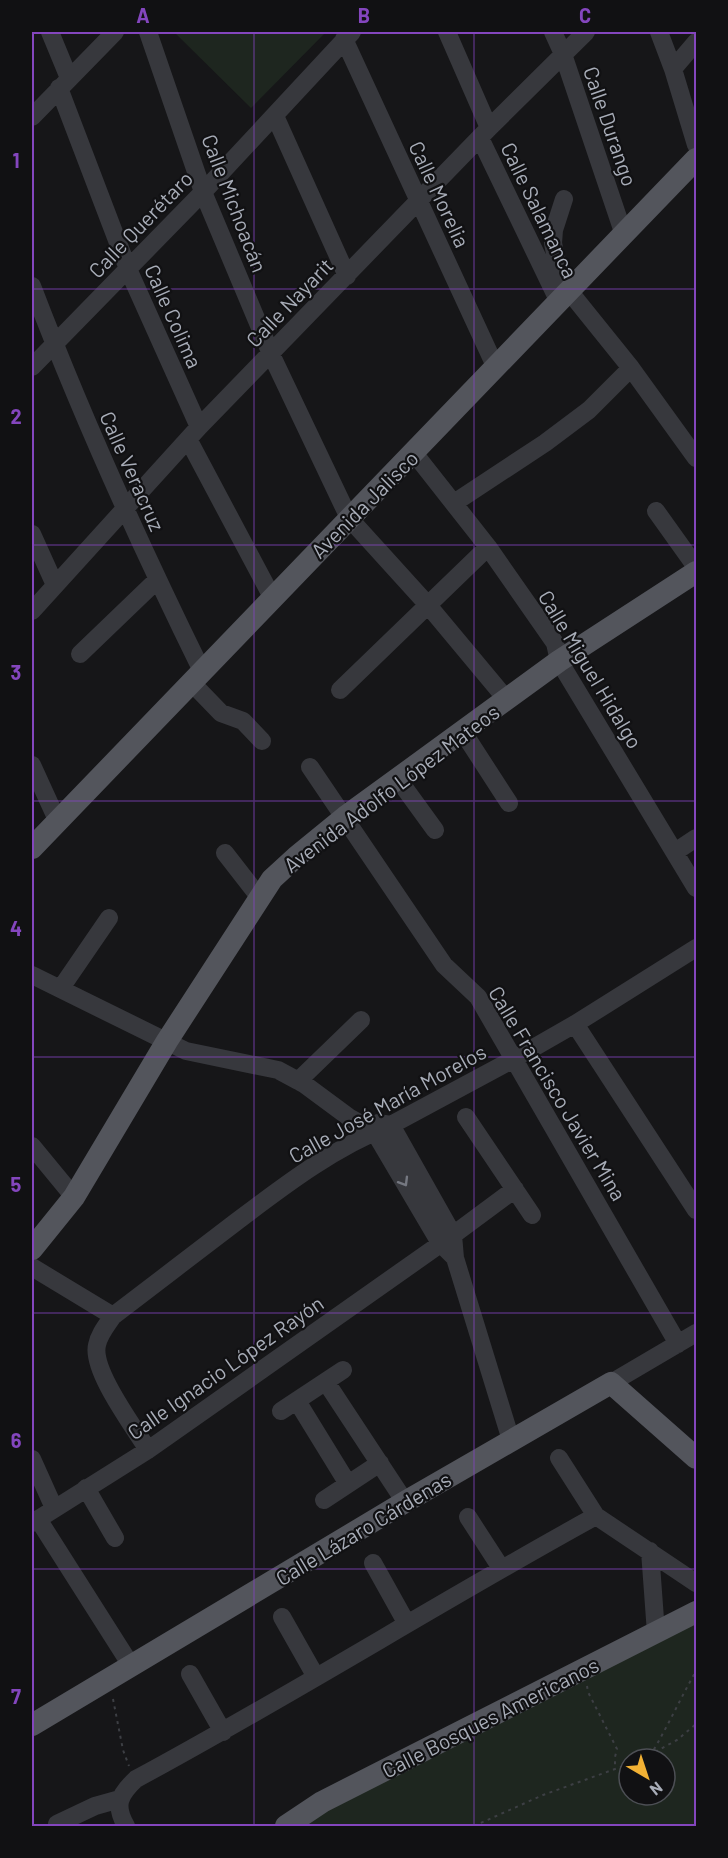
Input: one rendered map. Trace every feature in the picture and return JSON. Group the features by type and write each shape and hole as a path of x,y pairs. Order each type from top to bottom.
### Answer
{"main road":[{"name":"Avenida Jalisco","path":"32,848 696,159"},
{"name":"Avenida Adolfo López Mateos","path":"32,1249 70,1202 167,1041 272,879 345,817 559,661 696,572"},
{"name":"Calle Lázaro Cárdenas","path":"32,1725 405,1502 611,1383"},
{"path":"611,1383 696,1458"},
{"name":"Calle Bosques Americanos","path":"286,1827 322,1802 696,1612"}],"street":[{"name":"Calle Colima","path":"50,32 64,82 128,269 193,433 272,597"},
{"path":"32,117 115,32"},
{"name":"Calle Michoacán","path":"148,32 203,192 271,354 350,518 427,604 507,700"},
{"name":"Calle Salamanca","path":"447,32 485,133 564,296"},
{"name":"Calle Durango","path":"553,32 563,54 624,235"},
{"name":"Calle Nayarit","path":"32,611 193,433 586,32"},
{"path":"659,32 696,145"},
{"name":"Calle Querétaro","path":"32,367 203,192 348,35"},
{"name":"Calle Morelia","path":"348,35 418,201 496,368"},
{"path":"673,69 696,42"},
{"path":"274,116 346,276"},
{"path":"564,199 554,230 553,243 564,296 631,368 696,458"},
{"name":"Calle Veracruz","path":"32,286 54,345 157,580 196,676 221,713 243,721 262,741"},
{"path":"453,502 545,443 589,410 631,368"},
{"name":"Calle Miguel Hidalgo","path":"414,453 488,547 555,644 559,661 696,888"},
{"path":"656,511 696,567"},
{"path":"32,534 55,585"},
{"path":"340,690 488,547"},
{"path":"80,654 157,580"},
{"path":"463,732 509,802"},
{"path":"32,765 58,822"},
{"name":"Calle Francisco Javier Mina","path":"310,767 444,965 478,997 678,1344"},
{"path":"398,779 435,830"},
{"path":"675,852 696,838"},
{"path":"225,854 260,898"},
{"path":"60,988 109,918"},
{"name":"Calle José María Morelos","path":"148,1450 100,1371 96,1346 113,1316 276,1191 323,1158 514,1059 575,1024 696,948"},
{"path":"32,975 186,1051 278,1070 298,1081 350,1118 382,1128 447,1239 455,1258 511,1440"},
{"path":"298,1081 361,1020"},
{"path":"575,1024 696,1210"},
{"path":"466,1117 532,1215"},
{"path":"32,1146 70,1202"},
{"path":"32,1164 70,1202"},
{"name":"Calle Ignacio López Rayón","path":"35,1521 148,1450 515,1189"},
{"path":"32,1267 113,1316"},
{"name":"Calle Lázaro Cárdenas","path":"611,1383 696,1333"},
{"path":"281,1411 343,1370"},
{"path":"326,1382 405,1502"},
{"path":"297,1401 348,1484"},
{"path":"559,1458 596,1516 696,1583"},
{"path":"32,1460 54,1508"},
{"path":"324,1500 380,1462"},
{"path":"86,1488 115,1538"},
{"path":"126,1827 120,1816 120,1798 136,1779 223,1732 501,1568 596,1516"},
{"path":"468,1517 501,1568"},
{"path":"35,1521 132,1667"},
{"path":"650,1551 656,1633"},
{"path":"373,1563 407,1624"},
{"path":"282,1617 316,1677"},
{"path":"190,1674 223,1732"},
{"path":"57,1824 95,1806 120,1798"}],"path":[{"path":"655,1747 680,1697 696,1671"},
{"path":"110,1680 123,1750 136,1779"},
{"path":"474,1827 543,1795 615,1769 617,1749 587,1687"},
{"path":"665,1747 696,1724"}],"shaded area":[{"path":"174,32 326,32 251,108"},
{"path":"696,1612 696,1826 286,1826"}]}
